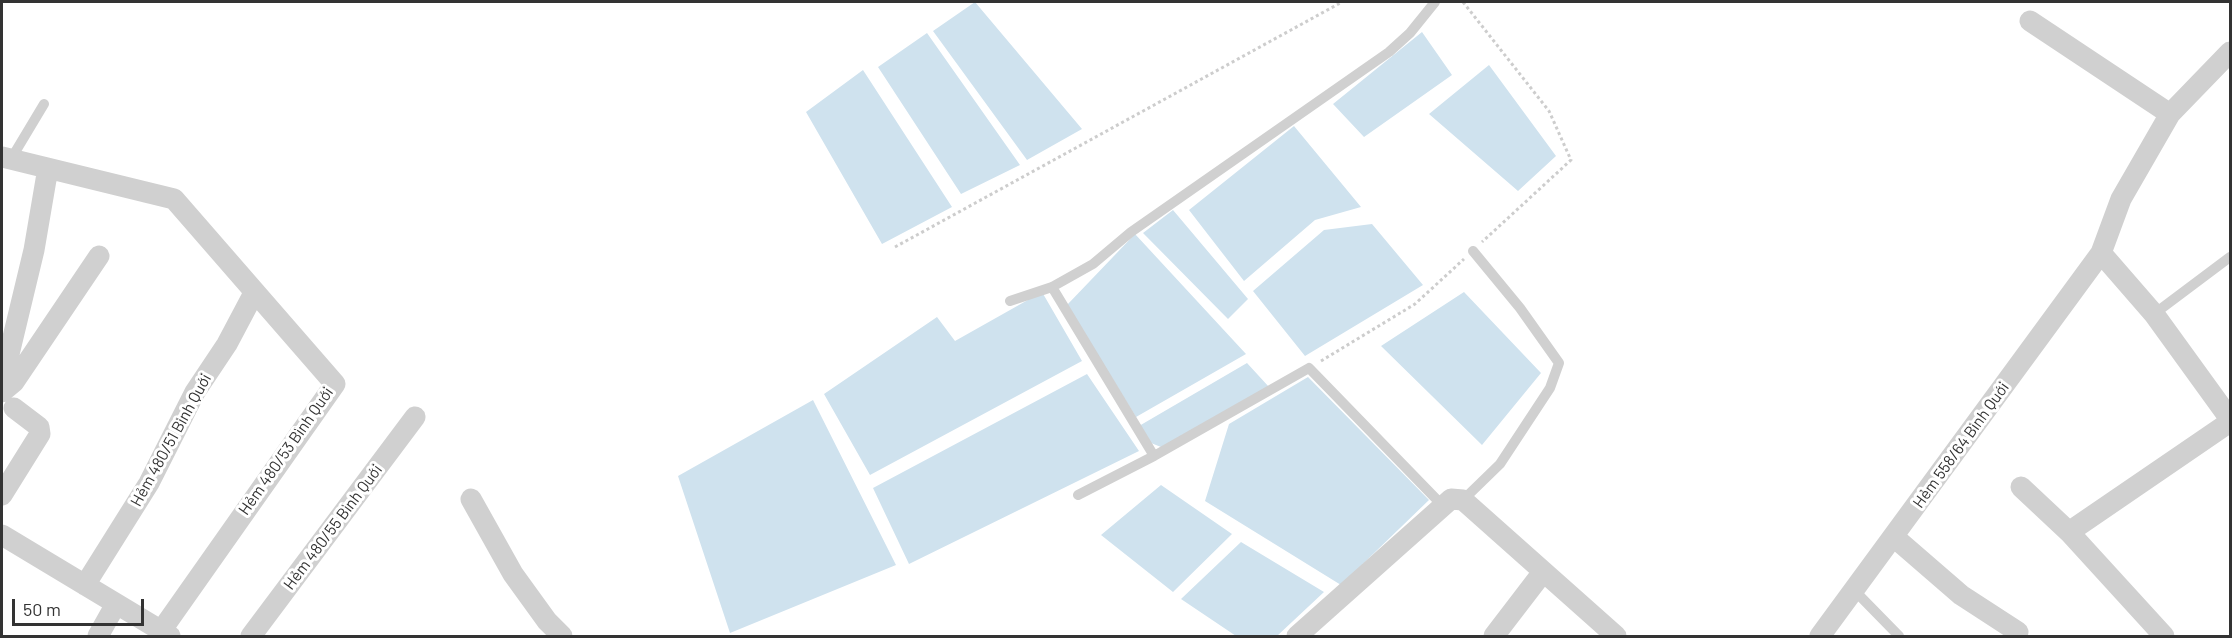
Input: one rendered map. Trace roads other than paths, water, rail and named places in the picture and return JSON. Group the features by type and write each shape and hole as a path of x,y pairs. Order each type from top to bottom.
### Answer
{"street":[{"path":"2030,21 2170,114"},
{"name":"Hẻm 558/64 Bình Quới","path":"1820,636 2102,253 2121,199 2170,114 2230,52"},
{"path":"2,372 9,354 33,250 48,168 6,158"},
{"name":"Hẻm 480/53 Bình Quới","path":"48,168 174,199 334,384 165,634"},
{"path":"2069,532 2230,420 2154,314 2102,253"},
{"path":"2,495 40,434 39,427 8,400 14,382 99,256"},
{"name":"Hẻm 480/51 Bình Quới","path":"85,585 149,483 195,392 227,344 254,293"},
{"name":"Hẻm 480/55 Bình Quới","path":"251,636 415,417"},
{"path":"2021,487 2069,532 2164,636"},
{"path":"471,499 513,574 562,636"},
{"path":"1297,636 1451,499 1463,500 1616,636"},
{"path":"2,535 165,634"},
{"path":"1894,537 1961,595 2018,632"},
{"path":"1494,636 1544,572"},
{"path":"98,636 116,604"}],"lane":[{"path":"1011,301 1052,287 1092,264 1131,232 1389,52 1410,33 1435,2"},
{"path":"6,158 44,104"},
{"path":"1463,500 1500,464 1550,388 1559,363 1520,308 1473,251"},
{"path":"2154,314 2230,257"},
{"path":"1052,287 1154,456"},
{"path":"1078,495 1154,456 1310,368 1443,506"},
{"path":"1854,590 1899,636"}],"water":[{"path":"975,2 1082,129 1027,160 933,31"},
{"path":"1422,32 1452,75 1364,137 1333,104"},
{"path":"927,33 1020,165 961,194 878,67"},
{"path":"1489,65 1556,156 1518,191 1429,114"},
{"path":"863,70 952,207 882,244 806,112"},
{"path":"1294,126 1361,207 1315,220 1244,281 1189,210"},
{"path":"1173,210 1248,299 1228,319 1143,233"},
{"path":"1372,224 1423,285 1305,356 1253,291 1324,230"},
{"path":"1135,234 1246,354 1136,417 1067,305"},
{"path":"1042,292 1082,361 870,475 824,394 937,317 955,341"},
{"path":"1464,292 1541,373 1482,445 1381,346"},
{"path":"1247,363 1269,387 1161,447 1151,443 1139,426"},
{"path":"1087,374 1139,451 909,564 873,488"},
{"path":"1308,377 1429,500 1341,585 1205,501 1229,424"},
{"path":"813,400 896,565 730,633 678,476"},
{"path":"1161,485 1232,534 1173,592 1101,535"},
{"path":"1241,542 1324,592 1277,636 1236,636 1181,599"}]}
